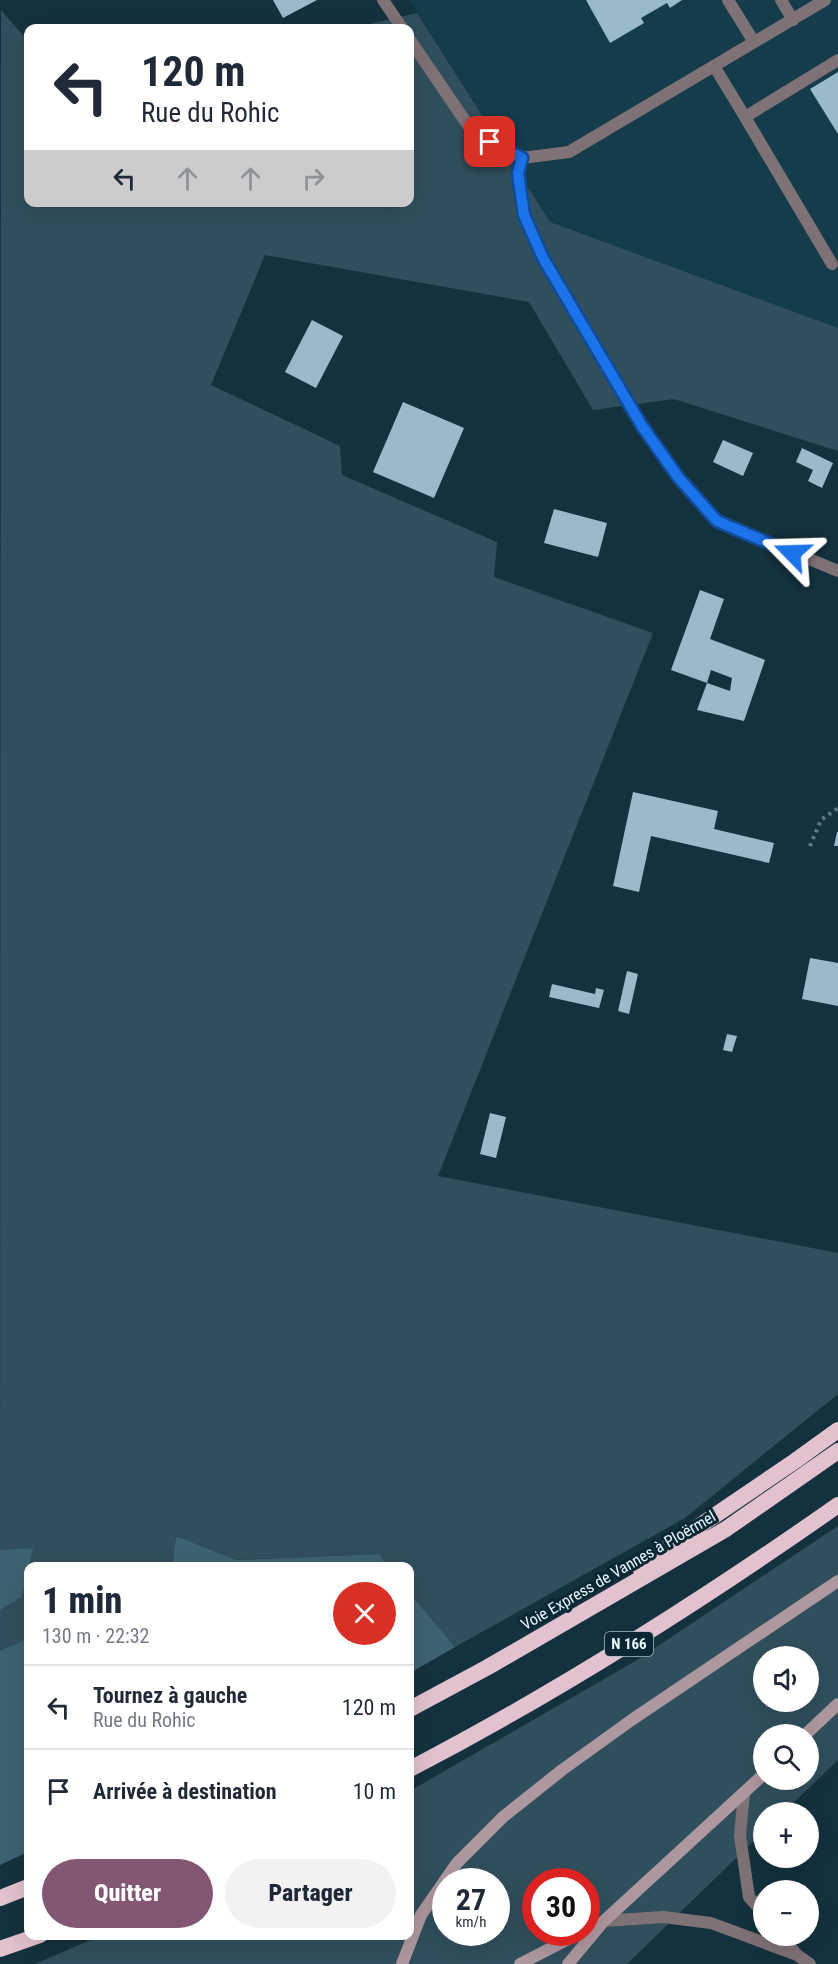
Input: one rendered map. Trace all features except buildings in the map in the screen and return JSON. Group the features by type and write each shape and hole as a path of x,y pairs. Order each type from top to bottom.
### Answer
{"highway":[{"path":"488,1667 702,1526 838,1430"},
{"name":"Voie Express de Vannes à Ploërmel","path":"414,1708 726,1529 838,1451"},
{"name":"N 166","path":"414,1767 495,1724 630,1644 739,1575 838,1504"},
{"path":"0,1898 24,1889"},
{"path":"0,1949 26,1940"}],"main road":[{"path":"414,1935 422,1915 457,1863 503,1817 562,1770 633,1719 838,1581"},
{"path":"817,1724 838,1704"},
{"path":"568,1964 604,1921 753,1784"},
{"path":"600,1923 604,1921"},
{"path":"402,1964 412,1940"},
{"path":"520,1964 555,1946"}],"street":[{"path":"383,0 399,24"},
{"path":"728,0 754,42"},
{"path":"781,0 793,20"},
{"path":"414,45 474,134 522,158 569,152 825,0"},
{"path":"745,117 838,60"},
{"path":"714,66 832,264"},
{"path":"522,158 518,173 524,215 543,258 642,426 678,477 717,521 838,571"},
{"path":"744,1792 740,1836 747,1887 749,1897 753,1902"},
{"path":"604,1921 663,1917 711,1923 797,1955 810,1964"},
{"path":"790,1946 797,1955"}],"path":[{"path":"810,846 821,820 838,808"}],"shaded area":[{"path":"409,0 838,0 838,328 550,222"},
{"path":"1,10 24,36 24,207 414,207 414,24 369,24 417,13 550,222 838,328 838,451 674,399 593,410 529,302 265,255 211,385 340,446 342,475 497,542 494,577 653,633 438,1176 838,1253 838,1394 685,1518 455,1647 414,1598 414,1562 385,1562 379,1554 237,1560 176,1536 173,1562 30,1562 32,1549 0,1550"},
{"path":"838,1526 838,1760 819,1778 819,1724 753,1724 753,1790 807,1790 794,1802 753,1802 753,1842 627,1964 35,1964 90,1940 414,1940 414,1789 637,1660"},
{"path":"176,1536 237,1560 379,1554 385,1562 173,1562"},
{"path":"33,1548 30,1562 24,1562 22,1597 0,1610 0,1550"},
{"path":"24,1587 24,1640 0,1651 0,1610 22,1597"},
{"path":"414,1598 455,1647 414,1671"},
{"path":"24,1640 24,1854 0,1865 0,1651"}],"route":[{"path":"490,142 522,158 518,173 524,215 543,258 642,426 678,477 717,521 792,553"}]}
